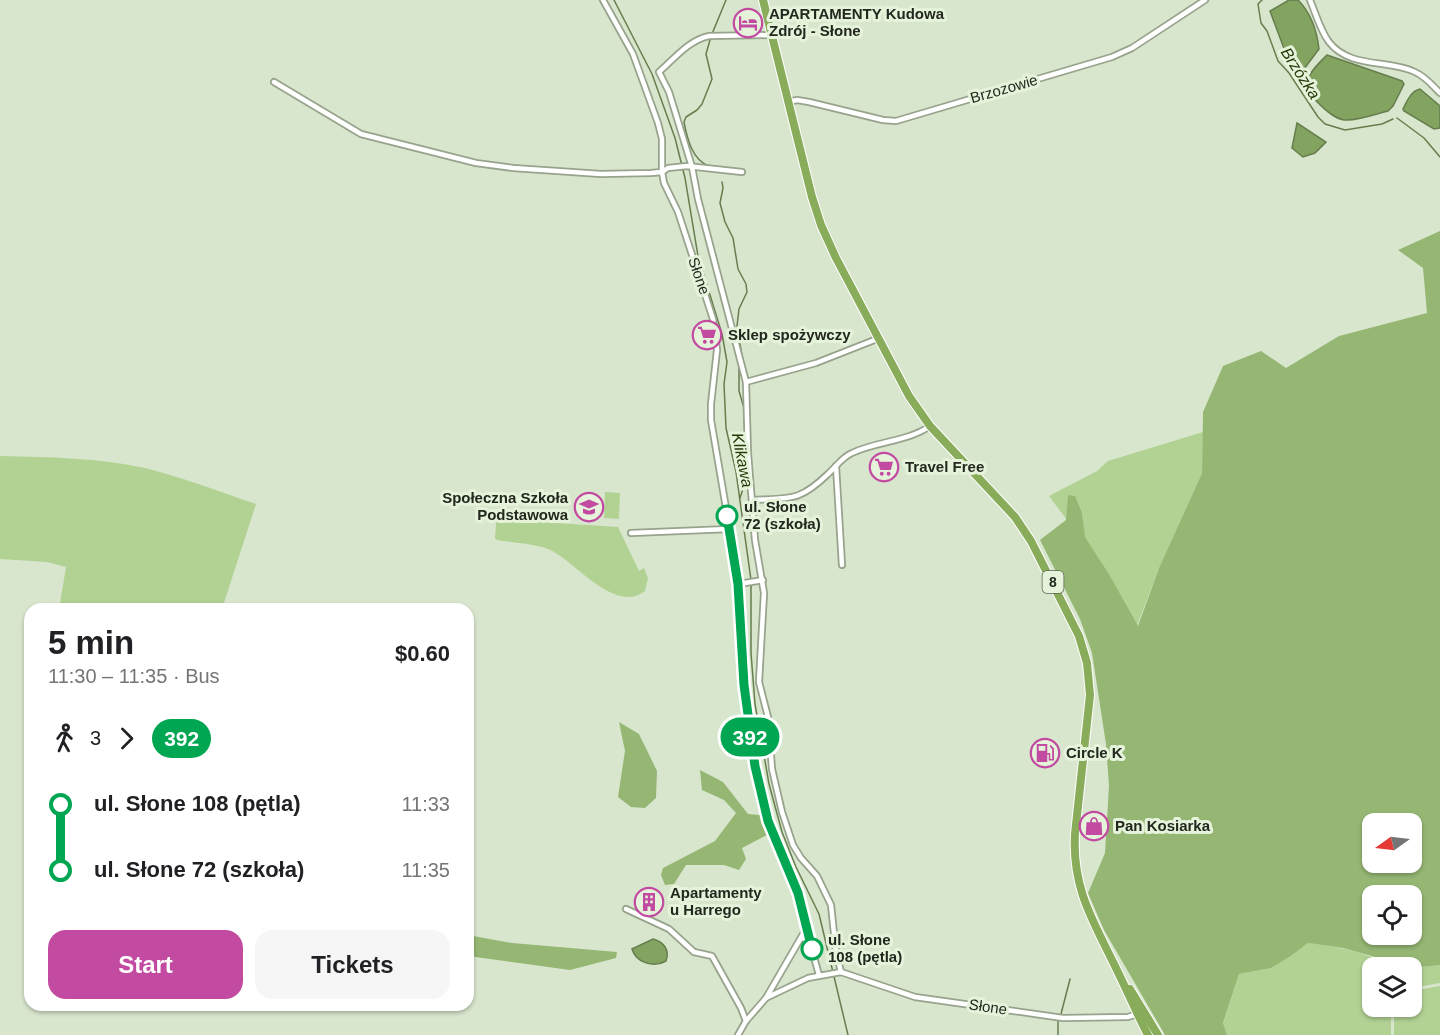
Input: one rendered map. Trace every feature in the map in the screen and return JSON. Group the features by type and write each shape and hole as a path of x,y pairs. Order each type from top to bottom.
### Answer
{"highway":[{"name":"8","path":"763,0 809,189 821,225 877,339 909,396 930,426 994,492 1021,525 1050,576 1079,636 1087,663 1090,695 1074,862 1085,905 1141,1012 1158,1035"},
{"name":"8","path":"1141,1012 1148,1035"}],"street":[{"name":"Słone","path":"603,0 628,44 637,66 662,139 663,183 682,224 713,319 717,350 711,420 738,584 744,685 755,766 768,821 795,885 819,975"},
{"name":"Brzozowie","path":"788,102 797,100 809,102 896,121 1112,57 1132,48 1205,0"},
{"path":"1310,0 1324,34 1341,53 1355,59 1414,71 1428,80 1440,93"},
{"path":"766,998 819,975 839,973 831,905 817,876 793,845 771,770 768,717 759,682 763,580 755,540 748,453 746,382 669,92 659,72 693,42 701,38 771,35"},
{"path":"274,82 361,134 466,160 513,168 582,173 662,172 673,167 689,166 742,172"},
{"path":"746,382 816,363 877,339"},
{"path":"752,500 796,498 816,486 844,456 914,435 930,426"},
{"path":"836,466 842,565"},
{"path":"631,533 729,529"},
{"path":"738,584 763,580"},
{"path":"626,909 669,929 694,952 712,956 746,1021"},
{"path":"738,1035 746,1021 766,998 806,928"},
{"name":"Słone","path":"839,973 914,997 1038,1015 1073,1018 1128,1017 1141,1012"}],"shaded area":[{"path":"1289,0 1298,0 1310,16 1319,49 1304,69 1298,71 1286,54 1270,11"},
{"path":"1327,55 1402,81 1404,84 1393,106 1388,111 1350,120 1340,119 1327,111 1310,93 1307,82 1312,71"},
{"path":"1420,89 1440,106 1440,128 1434,129 1404,111 1410,97"},
{"path":"1297,123 1326,142 1315,153 1303,157 1292,148"},
{"path":"1440,231 1440,965 1422,967 1422,957 1375,957 1343,948 1308,943 1271,968 1239,974 1223,1023 1227,1035 1165,1035 1104,930 1088,893 1105,853 1109,786 1106,744 1092,653 1080,619 1040,540 1066,520 1068,495 1075,496 1082,513 1085,537 1138,626 1159,568 1202,473 1203,412 1223,366 1261,351 1286,368 1339,336 1427,313 1423,268 1398,250"},
{"path":"1203,432 1202,473 1159,568 1137,626 1109,574 1084,536 1082,513 1068,495 1067,520 1049,496 1097,471 1108,461"},
{"path":"0,456 81,459 141,467 256,504 224,603 60,603 66,567 47,562 0,559"},
{"path":"605,492 620,493 619,519 604,518"},
{"path":"495,519 618,527 639,571 644,568 648,578 645,591 633,597 621,596 595,583 548,549 497,540 495,538"},
{"path":"619,722 639,734 657,771 656,798 645,808 631,807 618,797 625,751"},
{"path":"700,770 723,782 748,814 760,815 767,835 742,848 746,859 739,870 724,865 686,865 674,884 665,885 661,875 663,868 715,841 736,813 724,800 702,790"},
{"path":"474,936 512,943 617,952 616,958 570,970 474,957"},
{"path":"653,939 665,947 666,961 656,964 646,963 634,954 632,949"},
{"path":"1308,943 1340,948 1370,957 1362,957 1362,1017 1391,1017 1391,1035 1227,1035 1223,1024 1239,974 1271,968"},
{"path":"1440,965 1440,983 1422,986 1422,967"},
{"path":"1440,986 1440,1035 1394,1035 1394,1017 1422,1017 1422,989"}],"waterway":[{"name":"Klikawa","path":"614,0 652,74 675,138 685,178 698,256 722,334 727,362 724,384 726,428 736,472 751,580"},
{"path":"712,34 726,0"},
{"name":"Brzózka","path":"1262,0 1258,4 1261,23 1267,31 1278,61 1325,124 1345,130 1382,124 1393,119"},
{"path":"709,166 694,154 684,122 686,117 702,104 712,79 706,54 710,40"},
{"name":"Brzózka","path":"1397,118 1424,138 1440,157"},
{"path":"722,182 720,203 725,222 733,238 738,269 746,284 747,292 739,309 737,326 743,362"},
{"path":"739,368 739,391 744,408 746,480 740,498"},
{"name":"Klikawa","path":"751,585 751,653 755,704 769,784 782,832 819,914 848,1035"},
{"path":"1061,1014 1070,979"},
{"path":"1058,1021 1058,1035"}],"bus line":[{"name":"392","path":"727,516 738,584 744,685 755,766 768,821 798,893 812,949"}],"place":[{"name":"APARTAMENTY Kudowa Zdrój - Słone","path":"748,23"},
{"name":"Sklep spożywczy","path":"707,335"},
{"name":"Travel Free","path":"884,467"},
{"name":"Społeczna Szkoła Podstawowa","path":"589,507"},
{"name":"ul. Słone 72 (szkoła)","path":"727,516"},
{"name":"Circle K","path":"1045,753"},
{"name":"Pan Kosiarka","path":"1094,826"},
{"name":"Apartamenty u Harrego","path":"649,902"},
{"name":"ul. Słone 108 (pętla)","path":"812,949"}]}
